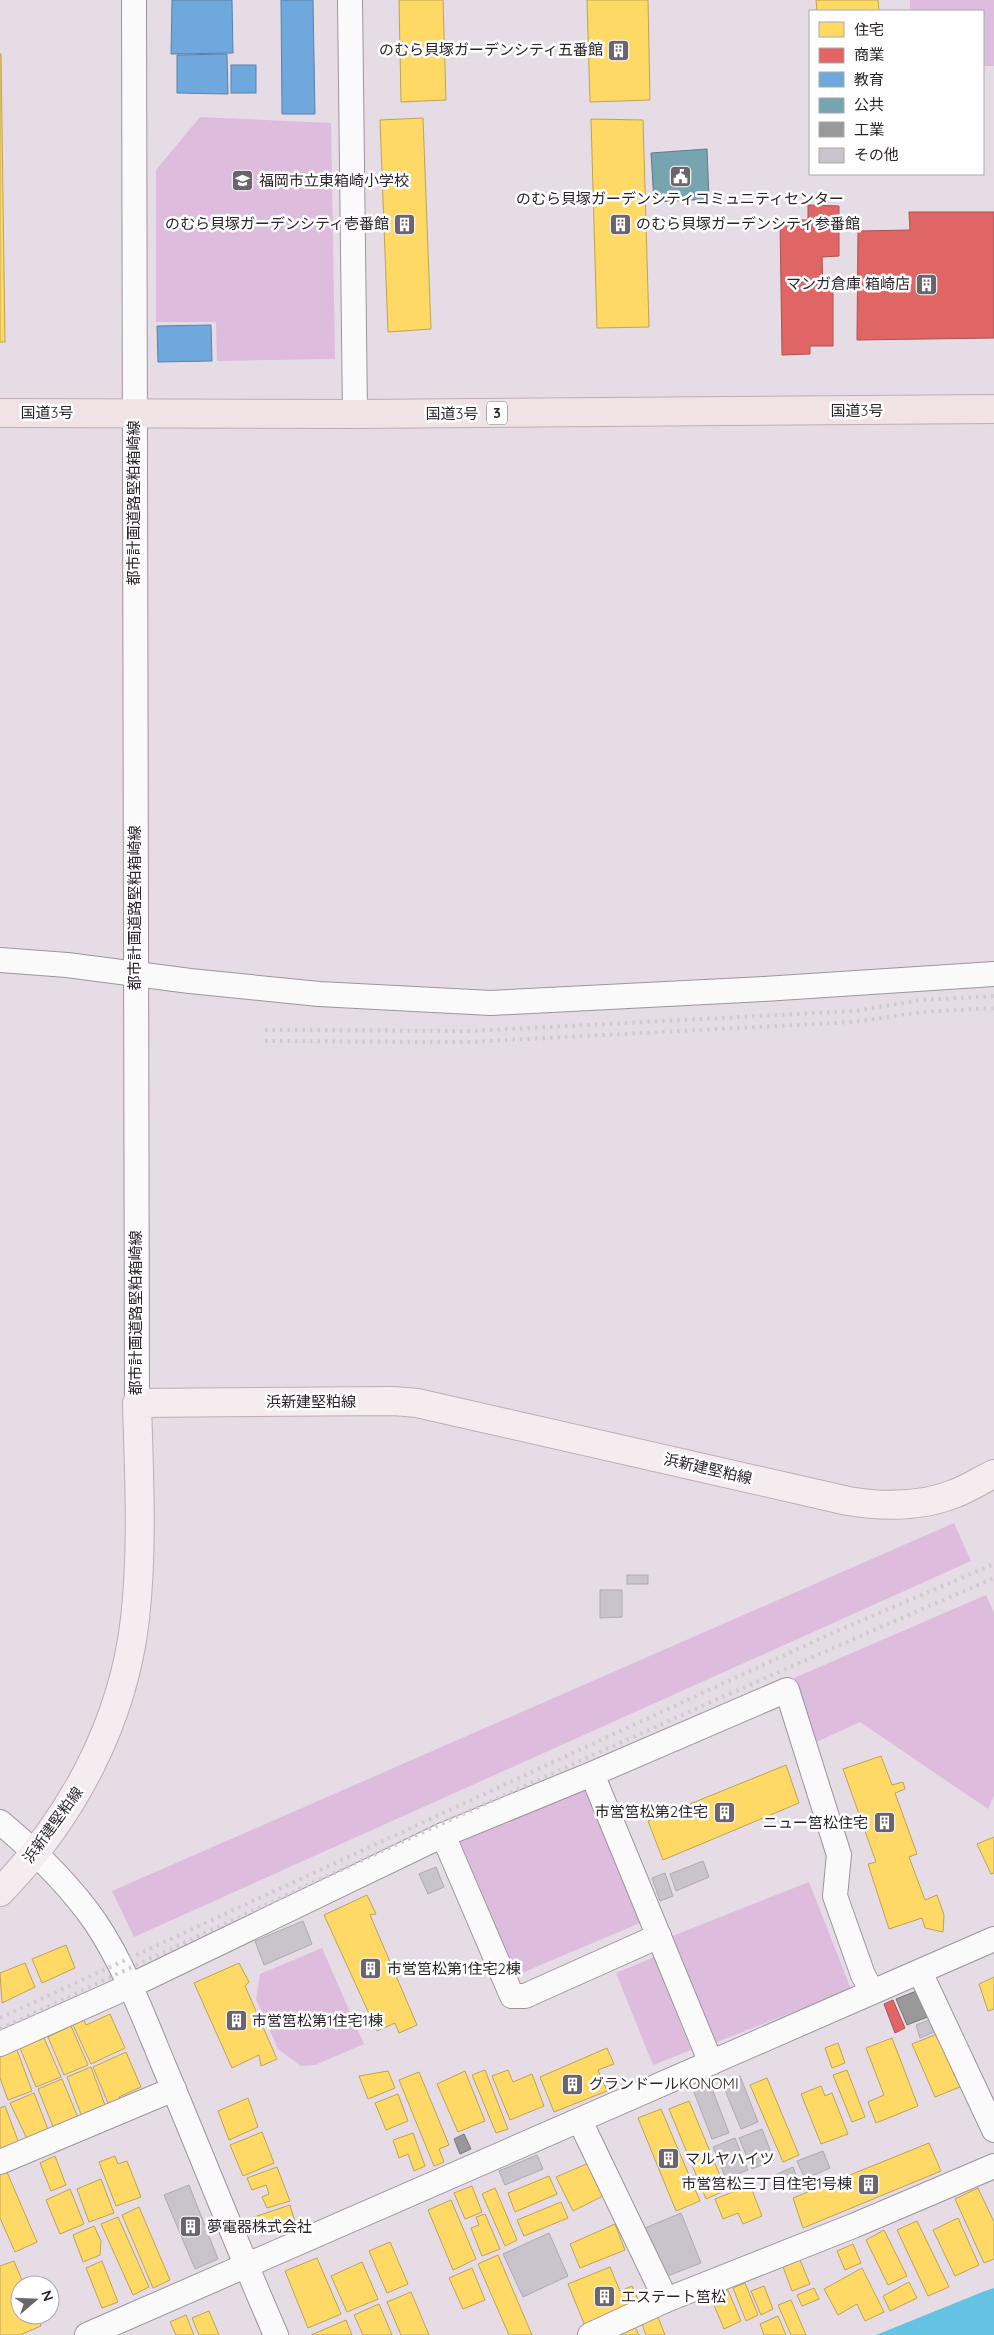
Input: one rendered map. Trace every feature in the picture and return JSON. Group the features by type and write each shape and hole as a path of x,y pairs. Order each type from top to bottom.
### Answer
{"highway":[{"name":"国道3号","path":"0,413 355,414 994,410"}],"main road":[{"name":"浜新建堅粕線","path":"0,1892 36,1852 83,1784 102,1741 126,1666 135,1621 139,1574 140,1521 136,1403 394,1401 417,1403 874,1505 897,1505 937,1499 955,1494 994,1474"}],"street":[{"name":"都市計画道路堅粕箱崎線","path":"134,0 136,1403"},
{"path":"350,0 355,414"},
{"path":"0,960 68,965 319,994 491,1003 764,989 994,974"},
{"path":"0,2044 130,1986 443,1836 787,1690 839,1856 835,1896 863,1975 872,1991"},
{"path":"592,1774 711,2063"},
{"path":"0,1822 36,1852 75,1895 114,1951 174,2089 276,2335"},
{"path":"443,1836 512,1996 525,1996 659,1936"},
{"path":"87,2335 580,2121 872,1991 994,1940"},
{"path":"920,1972 994,2130"},
{"path":"0,2162 174,2089"},
{"path":"580,2121 666,2300"},
{"path":"590,2335 666,2300 880,2215 994,2166"}],"shaded area":[{"path":"910,0 994,0 994,66 984,66 984,10 910,10"},
{"path":"200,117 331,123 335,359 217,361 216,322 156,322 156,170"},
{"path":"954,1523 971,1561 134,1937 112,1891"},
{"path":"986,1595 994,1613 994,1795 988,1809 860,1722 812,1744 794,1678"},
{"path":"586,1783 640,1923 517,1975 458,1837"},
{"path":"809,1882 851,1989 712,2044 670,1937"},
{"path":"322,1948 364,2044 315,2065 301,2066 278,2049 256,1999 260,1974"},
{"path":"654,1957 691,2050 653,2065 616,1973"}],"water":[{"path":"994,2288 994,2335 876,2335 985,2291"}],"building: 住宅":[{"path":"399,0 443,0 446,100 401,102"},
{"name":"のむら貝塚ガーデンシティ五番館","path":"587,0 648,0 650,100 590,102"},
{"path":"816,0 878,0 879,10 817,10"},
{"path":"1,54 5,342 0,342"},
{"name":"のむら貝塚ガーデンシティ壱番館","path":"423,118 431,329 388,332 380,120"},
{"name":"のむら貝塚ガーデンシティ参番館","path":"591,119 643,120 649,327 597,328"},
{"name":"ニュー筥松住宅","path":"881,1756 892,1785 903,1782 905,1789 895,1793 917,1854 909,1857 925,1900 937,1895 944,1915 943,1932 925,1928 922,1918 889,1929 868,1864 876,1862 843,1769"},
{"name":"市営筥松第2住宅","path":"786,1765 799,1803 663,1860 648,1821"},
{"path":"994,1837 994,1873 991,1874 977,1844"},
{"name":"市営筥松第1住宅2棟","path":"367,1895 376,1914 370,1915 417,2025 399,2033 395,2023 377,2031 324,1915"},
{"path":"66,1945 75,1968 42,1983 32,1959"},
{"path":"25,1963 35,1987 2,2003 0,1973"},
{"name":"市営筥松第1住宅1棟","path":"239,1963 249,1982 245,1986 277,2059 261,2066 259,2055 232,2068 194,1983"},
{"path":"994,1977 994,2009 988,2011 979,1984"},
{"path":"110,2014 125,2048 91,2064 73,2025 84,2020 86,2025"},
{"path":"71,2026 88,2065 64,2075 48,2037"},
{"path":"937,2034 960,2087 935,2097 912,2044"},
{"path":"44,2038 61,2077 36,2087 20,2048"},
{"path":"892,2038 918,2106 876,2123 868,2102 884,2095 866,2048"},
{"path":"838,2043 845,2063 832,2068 825,2048"},
{"name":"グランドールKONOMI","path":"607,2048 614,2064 598,2070 607,2091 554,2112 540,2077"},
{"path":"17,2050 32,2091 8,2100 0,2078 0,2056"},
{"path":"126,2052 141,2087 119,2097 122,2102 110,2108 93,2067"},
{"path":"91,2067 106,2108 82,2117 67,2077"},
{"path":"485,2070 508,2129 496,2133 472,2075"},
{"path":"508,2070 513,2082 532,2074 544,2106 510,2120 492,2076"},
{"path":"847,2070 865,2117 852,2122 833,2075"},
{"path":"388,2071 395,2088 368,2099 359,2076"},
{"path":"465,2071 485,2121 458,2132 437,2084"},
{"path":"419,2072 449,2145 439,2149 444,2162 434,2166 399,2080"},
{"path":"767,2078 799,2155 783,2162 750,2085"},
{"path":"62,2079 79,2120 54,2129 38,2089"},
{"path":"821,2086 825,2096 832,2093 848,2134 821,2144 801,2094"},
{"path":"34,2093 49,2132 28,2141 10,2103"},
{"path":"398,2094 408,2121 386,2130 375,2103"},
{"path":"248,2098 258,2127 229,2140 218,2111"},
{"path":"689,2101 726,2190 706,2199 669,2109"},
{"path":"5,2106 20,2146 0,2153 0,2108"},
{"name":"マルヤハイツ","path":"661,2109 700,2201 676,2211 638,2118"},
{"path":"262,2132 274,2163 243,2176 230,2145"},
{"path":"413,2133 425,2166 414,2171 408,2154 399,2158 393,2140"},
{"name":"市営筥松三丁目住宅1号棟","path":"929,2143 941,2171 803,2228 793,2198"},
{"path":"55,2156 66,2185 51,2191 40,2163"},
{"path":"115,2156 118,2164 127,2161 141,2197 116,2206 99,2162"},
{"path":"589,2163 603,2196 573,2211 556,2177"},
{"path":"277,2167 290,2201 267,2208 262,2197 269,2194 266,2185 252,2190 247,2178"},
{"path":"6,2170 37,2242 15,2252 0,2218 0,2173"},
{"path":"549,2176 557,2194 515,2212 508,2193"},
{"path":"101,2179 114,2213 89,2222 77,2189"},
{"path":"750,2185 762,2216 743,2224 738,2213 723,2219 715,2199"},
{"path":"472,2186 482,2212 465,2219 454,2193"},
{"path":"495,2188 517,2240 505,2246 482,2194"},
{"path":"978,2188 994,2222 994,2259 984,2263 955,2199"},
{"path":"70,2189 84,2224 60,2234 46,2200"},
{"path":"451,2200 476,2259 453,2270 428,2210"},
{"path":"561,2202 568,2218 524,2236 517,2220"},
{"path":"290,2205 296,2225 261,2236 254,2217"},
{"path":"139,2207 170,2280 153,2288 122,2215"},
{"path":"485,2214 500,2249 482,2256 471,2228 479,2225 476,2217"},
{"path":"118,2217 149,2287 133,2295 101,2224"},
{"path":"958,2218 979,2265 955,2276 933,2230"},
{"path":"917,2221 949,2287 928,2296 897,2230"},
{"path":"615,2224 625,2250 580,2268 570,2244"},
{"path":"94,2226 101,2241 100,2255 83,2262 73,2235"},
{"path":"884,2230 907,2276 888,2285 866,2240"},
{"path":"390,2242 408,2284 387,2293 369,2251"},
{"path":"853,2244 861,2263 845,2270 837,2251"},
{"path":"498,2255 532,2335 509,2335 478,2264"},
{"path":"317,2258 341,2314 308,2328 285,2271"},
{"path":"800,2260 810,2284 792,2291 783,2267"},
{"path":"14,2261 20,2275 10,2275 10,2325 41,2326 20,2335 0,2335 0,2266"},
{"path":"102,2261 118,2302 102,2308 86,2268"},
{"path":"362,2262 378,2299 347,2312 331,2276"},
{"name":"エステート筥松","path":"610,2267 620,2291 632,2286 640,2304 585,2326 568,2284"},
{"path":"472,2268 485,2300 463,2309 449,2278"},
{"path":"862,2268 884,2312 865,2321 857,2304 838,2315 824,2289"},
{"path":"909,2282 917,2298 890,2311 883,2296"},
{"path":"745,2283 758,2315 746,2321 733,2288"},
{"path":"764,2286 773,2309 761,2315 751,2291"},
{"path":"814,2288 819,2299 802,2306 797,2295"},
{"path":"728,2290 741,2321 724,2329 711,2298"},
{"path":"411,2292 429,2335 401,2335 387,2302"},
{"path":"791,2300 806,2335 791,2335 778,2305"},
{"path":"379,2304 392,2335 363,2335 354,2315"},
{"path":"209,2311 219,2335 199,2335 192,2318"},
{"path":"186,2315 194,2335 176,2335 170,2322"},
{"path":"778,2316 786,2335 764,2335 760,2324"},
{"path":"658,2317 665,2335 646,2335 642,2324"},
{"path":"346,2320 352,2335 311,2335"},
{"path":"635,2327 639,2335 620,2335 619,2333"}],"building: 商業":[{"path":"808,205 839,206 839,256 822,257 823,291 833,291 833,346 810,346 810,354 782,355 780,220 808,220"},
{"name":"マンガ倉庫 箱崎店","path":"909,212 994,212 994,338 857,340 858,231 910,230"},
{"path":"893,2000 905,2028 895,2033 884,2004"}],"building: 教育":[{"path":"172,0 232,0 233,53 171,54"},
{"path":"281,0 313,0 315,114 282,114"},
{"path":"227,54 228,94 177,93 177,55"},
{"path":"231,65 256,65 256,93 231,93"},
{"path":"211,325 212,361 158,362 157,326"}],"building: 公共":[{"name":"のむら貝塚ガーデンシティコミュニティセンター","path":"707,149 709,199 654,202 651,153"}],"building: 工業":[{"path":"919,1990 930,2016 907,2025 896,1999"},
{"path":"464,2134 471,2149 460,2154 454,2139"}],"building: その他":[{"path":"627,1575 648,1575 648,1584 627,1584"},
{"path":"600,1590 622,1590 622,1617 600,1618"},
{"path":"703,1861 709,1877 676,1891 670,1874"},
{"path":"436,1867 444,1887 428,1894 419,1874"},
{"path":"665,1873 673,1896 660,1901 652,1878"},
{"path":"303,1921 312,1944 264,1965 255,1941"},
{"path":"929,2020 934,2032 920,2038 916,2025"},
{"path":"740,2076 758,2122 741,2129 722,2083"},
{"path":"711,2086 729,2133 712,2139 694,2092"},
{"path":"762,2129 774,2160 752,2169 739,2138"},
{"path":"735,2138 748,2170 726,2179 713,2147"},
{"path":"823,2151 830,2168 805,2179 797,2161"},
{"path":"537,2155 543,2169 505,2185 499,2171"},
{"path":"793,2167 797,2178 779,2185 775,2175"},
{"name":"夢電器株式会社","path":"189,2185 218,2259 195,2269 164,2195"},
{"path":"681,2213 701,2263 665,2277 645,2228"},
{"path":"549,2233 568,2276 523,2297 503,2254"}],"railway":[{"path":"265,1030 471,1031 855,1011 921,1000 994,996"},
{"path":"265,1041 469,1042 853,1022 922,1012 994,1008"},
{"path":"0,2018 830,1634 994,1564"},
{"path":"0,2029 495,1799 744,1687 994,1578"}],"place":[{"name":"のむら貝塚ガーデンシティ五番館","path":"619,50"},
{"name":"のむら貝塚ガーデンシティコミュニティセンター","path":"680,176"},
{"name":"福岡市立東箱崎小学校","path":"243,181"},
{"name":"のむら貝塚ガーデンシティ壱番館","path":"405,224"},
{"name":"のむら貝塚ガーデンシティ参番館","path":"620,224"},
{"name":"マンガ倉庫 箱崎店","path":"926,284"},
{"name":"市営筥松第2住宅","path":"724,1812"},
{"name":"ニュー筥松住宅","path":"884,1823"},
{"name":"市営筥松第1住宅2棟","path":"371,1969"},
{"name":"市営筥松第1住宅1棟","path":"236,2021"},
{"name":"グランドールKONOMI","path":"573,2084"},
{"name":"マルヤハイツ","path":"669,2159"},
{"name":"市営筥松三丁目住宅1号棟","path":"868,2184"},
{"name":"夢電器株式会社","path":"191,2227"},
{"name":"エステート筥松","path":"605,2297"}]}
